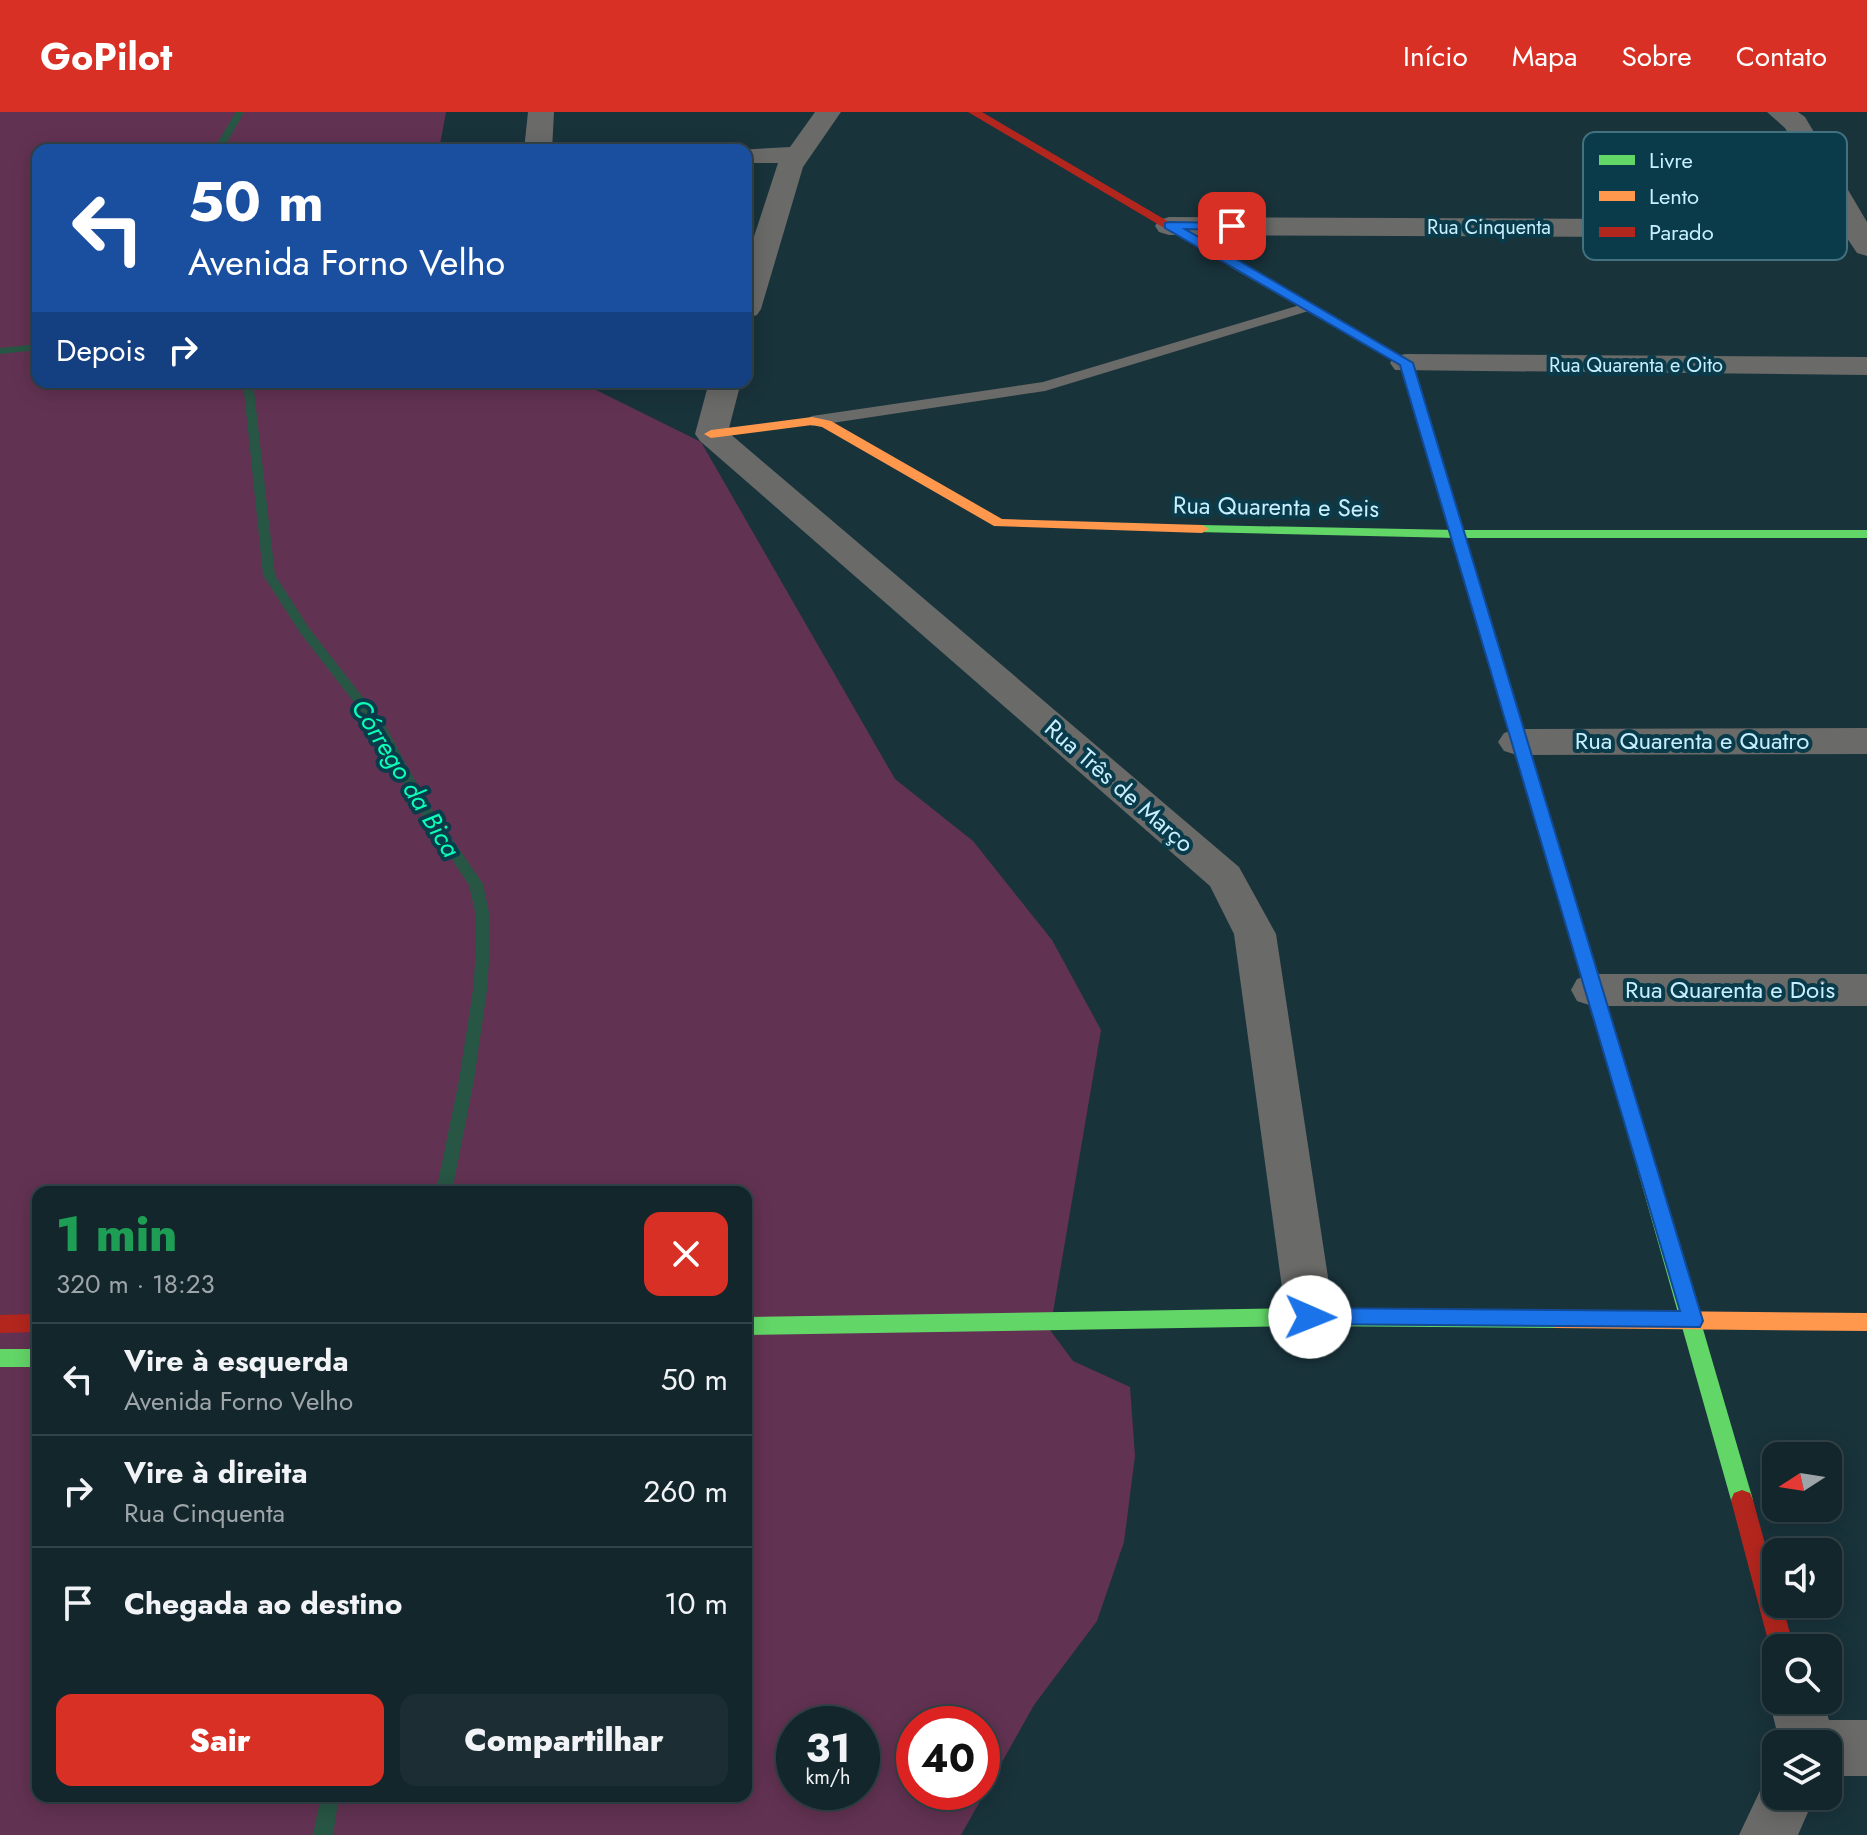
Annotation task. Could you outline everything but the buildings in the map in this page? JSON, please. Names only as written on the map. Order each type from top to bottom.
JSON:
[{"type":"street","points":[[538,144],[541,112]]},
{"type":"street","points":[[752,289],[789,167],[828,112]]},
{"type":"street","points":[[974,112],[1406,363],[1517,742],[1693,1321],[1778,1634]]},
{"type":"street","points":[[1780,112],[1796,123],[1801,132]]},
{"type":"street","points":[[752,155],[798,155]]},
{"type":"street","points":[[1847,212],[1862,238]]},
{"type":"street","name":"Rua Cinquenta","points":[[1169,226],[1583,233]]},
{"type":"street","name":"Rua Quarenta e Oito","points":[[1406,363],[1867,366]]},
{"type":"street","points":[[711,434],[723,388]]},
{"type":"street","name":"Rua Quarenta e Seis","points":[[711,434],[812,421],[835,428],[999,523],[1456,534],[1867,534]]},
{"type":"street","name":"Rua Três de Março","points":[[711,434],[1225,877],[1255,934],[1310,1317]]},
{"type":"street","name":"Rua Quarenta e Quatro","points":[[1517,742],[1867,741]]},
{"type":"street","name":"Rua Quarenta e Dois","points":[[1592,990],[1867,990]]},
{"type":"street","points":[[752,1326],[1310,1317],[1867,1322]]},
{"type":"street","points":[[0,1324],[32,1323]]},
{"type":"street","points":[[0,1358],[32,1358]]},
{"type":"street","points":[[1842,1748],[1867,1748]]},
{"type":"street","points":[[1768,1835],[1780,1810]]},
{"type":"lane","points":[[812,421],[1045,386],[1310,306]]},
{"type":"shaded area","points":[[0,112],[446,112],[440,144],[32,144],[32,388],[592,388],[701,442],[895,779],[973,841],[1052,940],[1101,1030],[1050,1330],[1073,1361],[1130,1387],[1135,1456],[1124,1542],[1097,1621],[1034,1705],[1000,1766],[1000,1706],[896,1706],[896,1810],[975,1810],[961,1835],[0,1835]]},
{"type":"waterway","name":"Córrego da Bica","points":[[221,144],[240,112]]},
{"type":"waterway","points":[[0,351],[32,348]]},
{"type":"waterway","name":"Córrego da Bica","points":[[249,388],[269,575],[305,631],[382,730],[420,801],[476,884],[482,912],[480,990],[445,1186]]},
{"type":"waterway","name":"Córrego da Bica","points":[[323,1835],[329,1802]]},
{"type":"traffic: fast","points":[[1202,529],[1456,534],[1867,534]]},
{"type":"traffic: fast","points":[[1622,1083],[1742,1500]]},
{"type":"traffic: fast","points":[[752,1326],[1310,1317],[1555,1319]]},
{"type":"traffic: fast","points":[[0,1358],[32,1358]]},
{"type":"traffic: slow","points":[[1231,262],[1406,363],[1543,820]]},
{"type":"traffic: slow","points":[[711,434],[812,421],[826,424],[999,523],[1202,529]]},
{"type":"traffic: slow","points":[[1555,1319],[1867,1322]]},
{"type":"traffic: jam","points":[[974,112],[1231,262]]},
{"type":"traffic: jam","points":[[1543,820],[1622,1083]]},
{"type":"traffic: jam","points":[[0,1324],[32,1323]]},
{"type":"traffic: jam","points":[[1742,1500],[1778,1634]]},
{"type":"route","points":[[1232,226],[1169,226],[1406,363],[1517,742],[1693,1321],[1310,1317]]}]
